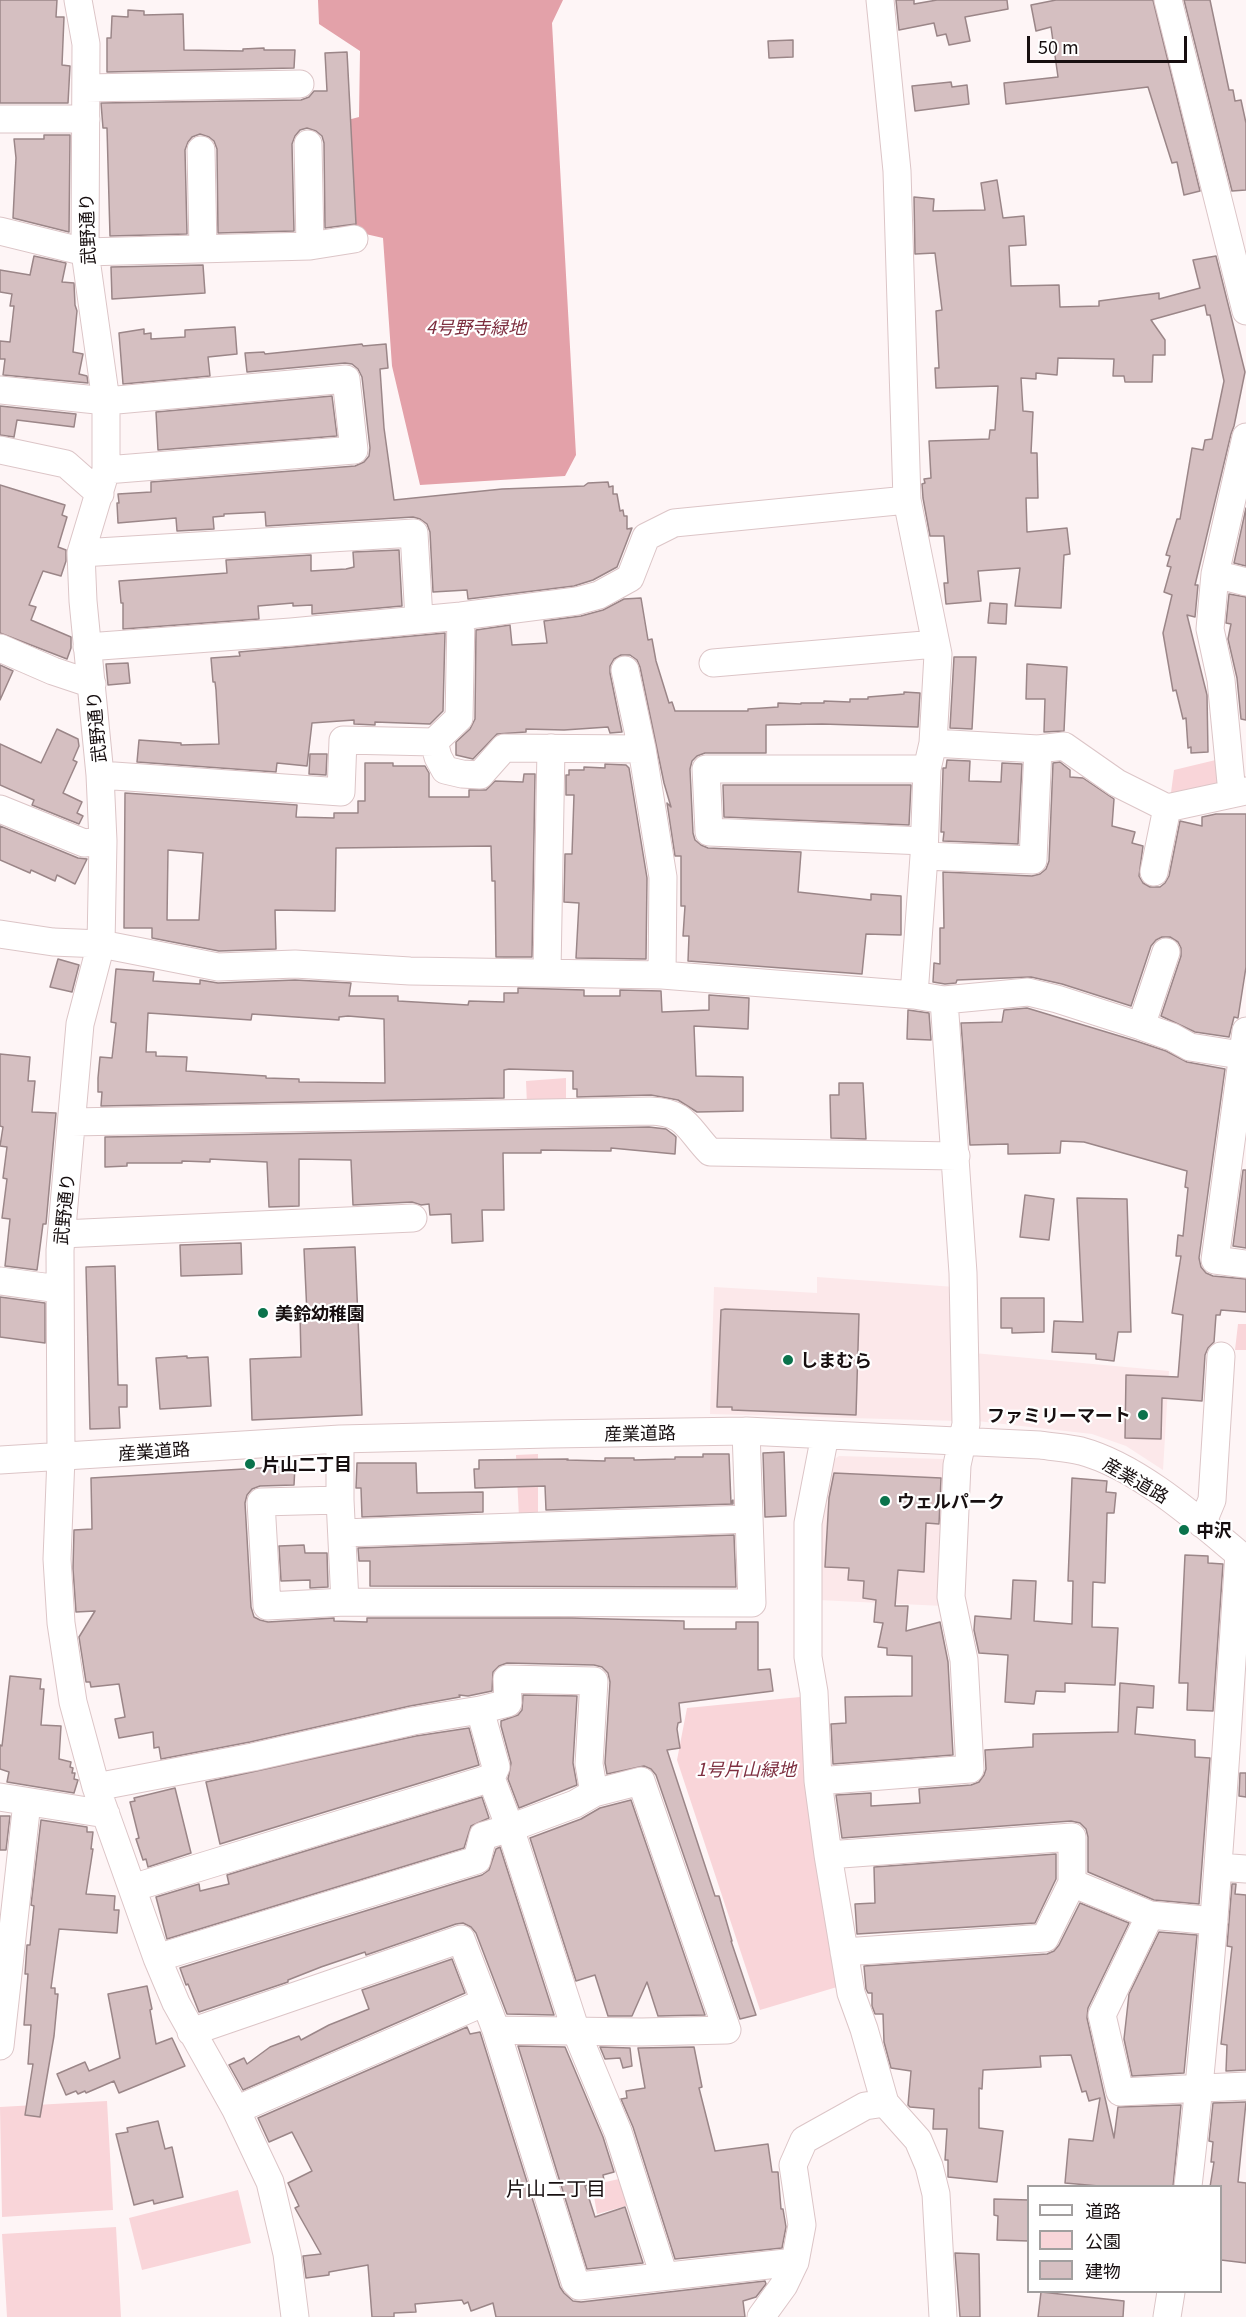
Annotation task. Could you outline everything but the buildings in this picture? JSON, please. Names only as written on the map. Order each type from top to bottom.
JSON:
[{"type":"street","name":"武野通り","points":[[78,0],[86,44],[85,252],[106,401],[103,482],[81,554],[87,647],[100,776],[103,841],[101,944],[80,1024],[74,1074],[59,1289],[61,1457],[57,1559],[61,1623],[73,1702],[96,1787],[157,1958],[176,2003],[236,2110],[270,2182],[285,2244],[295,2317]]},
{"type":"street","points":[[880,0],[897,171],[907,500],[938,654],[933,743],[927,769],[914,995]]},
{"type":"street","points":[[1168,0],[1246,311]]},
{"type":"street","points":[[86,88],[300,84]]},
{"type":"street","points":[[0,119],[86,118]]},
{"type":"street","points":[[308,144],[310,246]]},
{"type":"street","points":[[201,150],[203,249]]},
{"type":"street","points":[[0,231],[85,252],[310,246],[354,239]]},
{"type":"street","points":[[0,390],[106,401],[346,379],[354,450],[103,482],[66,464],[0,450]]},
{"type":"street","points":[[933,743],[1038,749],[1064,746],[1117,783],[1167,808],[1239,792],[1234,682],[1210,629],[1215,574],[1246,439]]},
{"type":"street","points":[[87,647],[419,620],[577,602],[599,595],[630,578],[646,537],[674,523],[907,500]]},
{"type":"street","points":[[81,554],[414,533],[419,620]]},
{"type":"street","points":[[1215,574],[1246,582]]},
{"type":"street","points":[[100,776],[341,792],[343,740],[435,742],[459,718],[460,616]]},
{"type":"street","points":[[713,663],[936,644]]},
{"type":"street","points":[[0,648],[53,671],[92,684]]},
{"type":"street","points":[[625,670],[642,749],[663,877],[662,975]]},
{"type":"street","points":[[435,742],[438,757],[445,770],[480,775],[504,748],[642,749]]},
{"type":"street","points":[[547,972],[551,748]]},
{"type":"street","points":[[927,769],[706,769],[709,832],[1033,860],[1038,749]]},
{"type":"street","points":[[1154,872],[1167,808]]},
{"type":"street","points":[[0,809],[84,843],[103,841]]},
{"type":"street","points":[[0,934],[52,942],[101,944],[218,967],[296,964],[411,971],[662,975],[914,995],[944,1000],[1028,992],[1141,1026],[1172,1037],[1190,1047],[1245,1048],[1215,1260],[1246,1263]]},
{"type":"street","points":[[1141,1026],[1166,952]]},
{"type":"street","points":[[818,1782],[970,1769],[964,1660],[951,1597],[957,1465],[966,1424],[966,1413],[963,1273],[944,1000]]},
{"type":"street","points":[[72,1122],[658,1111],[680,1117],[710,1152],[956,1156]]},
{"type":"street","points":[[62,1234],[413,1218]]},
{"type":"street","points":[[0,1281],[59,1289]]},
{"type":"street","points":[[1202,1524],[1212,1500],[1221,1356]]},
{"type":"street","points":[[340,1500],[261,1502],[267,1606],[345,1602],[752,1603],[746,1431]]},
{"type":"street","name":"産業道路","points":[[0,1460],[340,1439],[746,1431],[1040,1445],[1081,1452],[1121,1467],[1184,1509],[1242,1557]]},
{"type":"street","points":[[825,1435],[808,1523],[808,1657],[814,1692],[818,1782],[851,1993],[885,2103],[918,2140],[929,2166],[936,2194],[943,2317]]},
{"type":"street","points":[[340,1439],[340,1500],[345,1602]]},
{"type":"street","points":[[342,1533],[749,1519]]},
{"type":"street","points":[[1188,2185],[1200,2087],[1242,1557]]},
{"type":"street","points":[[96,1787],[253,1757],[413,1721],[508,1703],[507,1679],[594,1681],[589,1764],[594,1793]]},
{"type":"street","points":[[480,1710],[496,1767],[491,1778],[510,1828],[576,2031],[618,2132],[664,2277]]},
{"type":"street","points":[[132,1888],[491,1778]]},
{"type":"street","points":[[157,1958],[477,1860],[483,1836],[574,1804],[594,1793],[641,1781],[727,2030],[642,2032],[496,2030]]},
{"type":"street","points":[[0,1797],[106,1814]]},
{"type":"street","points":[[0,2046],[27,1802]]},
{"type":"street","points":[[828,1855],[1072,1837],[1072,1882],[1045,1938],[844,1952]]},
{"type":"street","points":[[1218,1867],[1246,1869]]},
{"type":"street","points":[[1072,1882],[1150,1914],[1214,1921]]},
{"type":"street","points":[[1150,1914],[1102,2015],[1120,2092],[1246,2086]]},
{"type":"street","points":[[191,2032],[461,1939],[496,2030],[575,2282],[579,2286],[795,2262]]},
{"type":"street","points":[[236,2110],[485,2002]]},
{"type":"street","points":[[761,2317],[784,2285],[795,2262],[802,2225],[793,2164],[804,2139],[865,2106],[885,2103]]},
{"type":"street","points":[[1167,2317],[1171,2293]]},
{"type":"shaded area","points":[[817,1277],[955,1287],[957,1421],[710,1414],[714,1287],[817,1293]]},
{"type":"shaded area","points":[[974,1353],[1169,1371],[1163,1470],[1126,1446],[1092,1434],[977,1421]]},
{"type":"shaded area","points":[[839,1456],[943,1459],[950,1464],[943,1606],[818,1600],[817,1524],[827,1464]]},
{"type":"green space","name":"4号野寺緑地","points":[[318,0],[563,0],[552,23],[576,455],[565,476],[420,485],[392,366],[383,238],[335,227],[340,122],[359,117],[360,51],[319,24]]},
{"type":"green space","points":[[1224,758],[1228,789],[1170,800],[1174,770]]},
{"type":"green space","points":[[566,1078],[566,1103],[527,1105],[526,1081]]},
{"type":"green space","points":[[1238,1324],[1246,1324],[1246,1350],[1235,1350]]},
{"type":"green space","points":[[538,1454],[538,1517],[519,1518],[516,1455]]},
{"type":"green space","name":"1号片山緑地","points":[[800,1697],[837,1987],[760,2010],[677,1760],[687,1708]]},
{"type":"green space","points":[[107,2101],[113,2210],[2,2217],[0,2107]]},
{"type":"green space","points":[[628,2177],[637,2203],[597,2214],[592,2185]]},
{"type":"green space","points":[[238,2190],[251,2243],[142,2270],[129,2218]]},
{"type":"green space","points":[[116,2227],[121,2317],[7,2317],[2,2234]]},
{"type":"place","name":"美鈴幼稚園","points":[[263,1313]]},
{"type":"place","name":"しまむら","points":[[788,1360]]},
{"type":"place","name":"ファミリーマート","points":[[1143,1415]]},
{"type":"place","name":"片山二丁目","points":[[250,1464]]},
{"type":"place","name":"ウェルパーク","points":[[885,1501]]},
{"type":"place","name":"中沢","points":[[1184,1530]]},
{"type":"district","name":"片山二丁目","points":[[556,2188]]}]
